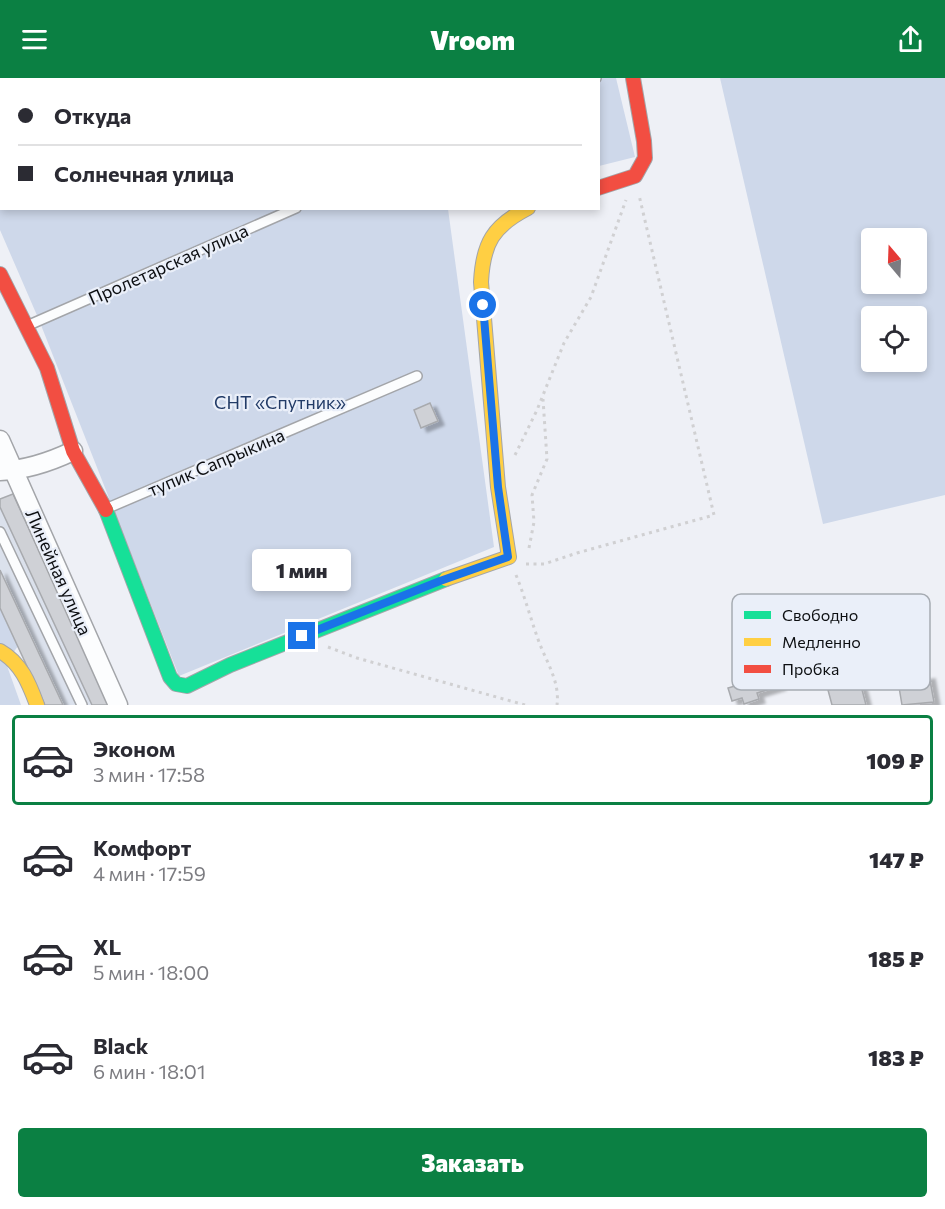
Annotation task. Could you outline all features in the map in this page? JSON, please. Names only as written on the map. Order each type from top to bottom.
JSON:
[{"type":"street","points":[[600,187],[634,176],[645,158],[633,78]]},
{"type":"street","points":[[0,274],[47,368],[73,451],[109,508],[170,677],[176,684],[187,686],[302,636],[508,557],[498,487],[482,264],[486,246],[495,230],[510,216],[524,210]]},
{"type":"street","name":"Линейная улица","points":[[0,440],[7,471],[118,705]]},
{"type":"street","points":[[7,471],[48,462],[73,451]]},
{"type":"street","points":[[0,651],[11,658],[20,669],[29,683],[37,705]]},
{"type":"lane","name":"Пролетарская улица","points":[[26,326],[291,210]]},
{"type":"lane","name":"тупик Сапрыкина","points":[[109,508],[417,376]]},
{"type":"lane","points":[[0,532],[82,705]]},
{"type":"path","points":[[512,460],[543,396],[564,343],[591,297],[634,176]]},
{"type":"path","points":[[508,557],[527,565],[544,564],[714,515],[634,176]]},
{"type":"path","points":[[527,565],[534,522],[532,495],[547,459],[543,396]]},
{"type":"path","points":[[508,557],[555,681],[558,694],[557,705]]},
{"type":"path","points":[[302,636],[357,658],[525,705]]},
{"type":"shaded area","points":[[13,494],[110,705],[45,705],[0,608],[0,499]]},
{"type":"green space","name":"СНТ «Спутник»","points":[[600,78],[616,78],[635,157],[600,166]]},
{"type":"green space","points":[[720,78],[945,78],[945,495],[823,524]]},
{"type":"green space","name":"СНТ «Спутник»","points":[[0,210],[448,210],[494,547],[179,676],[39,320],[0,230]]},
{"type":"green space","points":[[0,608],[18,646],[6,663],[21,705],[0,705]]},
{"type":"building","points":[[430,403],[438,421],[421,428],[414,410]]},
{"type":"building","points":[[13,494],[110,705],[92,705],[0,507],[0,499]]},
{"type":"building","points":[[0,570],[63,705],[45,705],[0,608]]},
{"type":"building","points":[[930,680],[934,702],[902,705],[900,690],[930,690]]},
{"type":"building","points":[[728,688],[767,690],[757,693],[759,699],[744,704],[742,698],[732,701]]},
{"type":"building","points":[[828,690],[862,690],[866,705],[832,705]]},
{"type":"traffic: fast","points":[[106,510],[170,677],[176,684],[187,686],[230,665],[446,579]]},
{"type":"traffic: slow","points":[[446,579],[509,557],[498,487],[481,282],[484,257],[492,237],[506,222],[525,210]]},
{"type":"traffic: slow","points":[[0,651],[14,661],[19,668],[37,705]]},
{"type":"traffic: jam","points":[[600,187],[635,176],[645,158],[633,78]]},
{"type":"traffic: jam","points":[[0,274],[47,368],[73,451],[106,510]]},
{"type":"route","points":[[302,636],[440,581],[508,557],[498,487],[483,305]]}]
